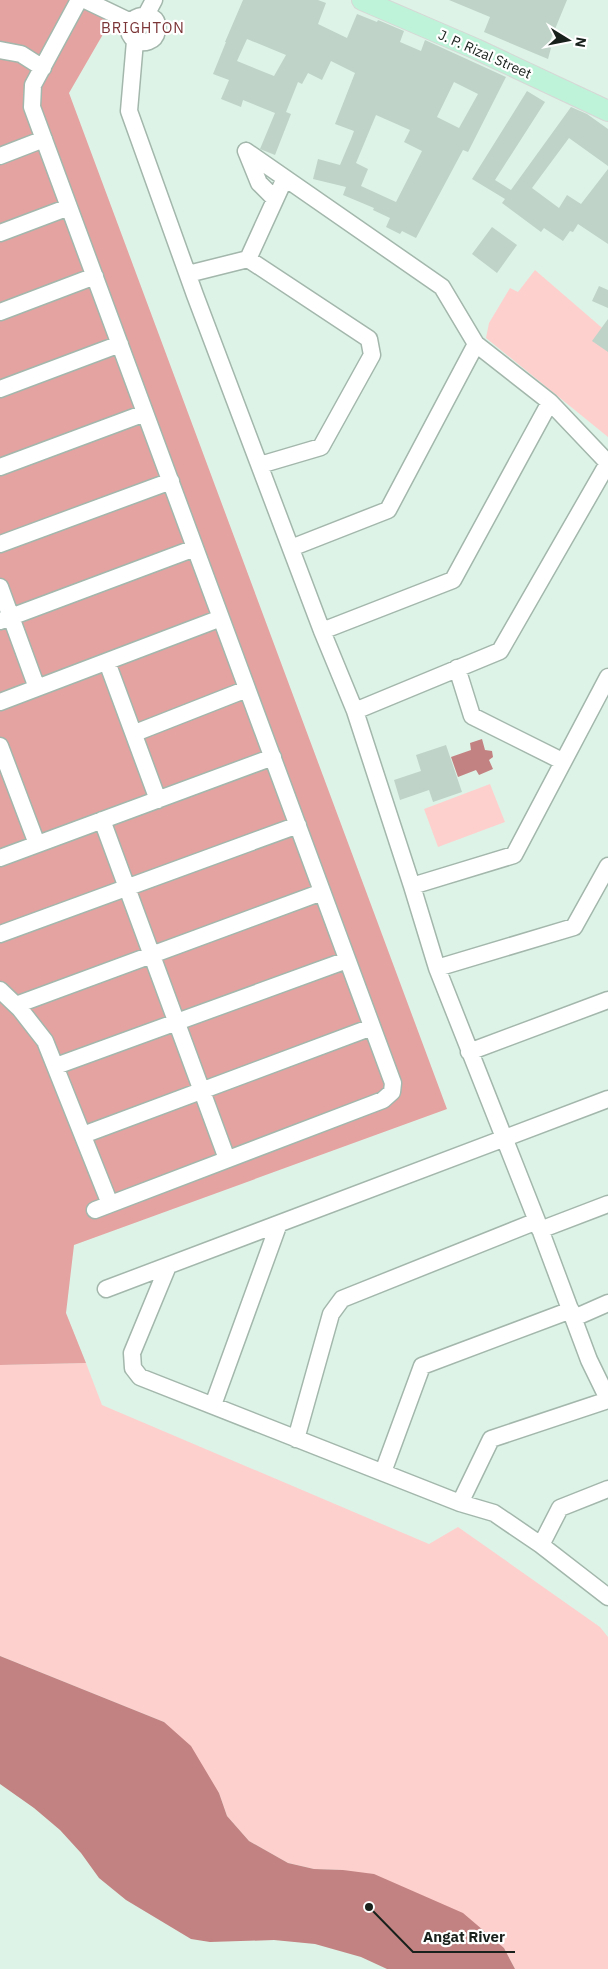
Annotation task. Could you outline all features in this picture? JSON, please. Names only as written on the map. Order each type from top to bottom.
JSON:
[{"type":"main road","name":"J. P. Rizal Street","points":[[362,0],[476,48],[608,111]]},
{"type":"street","points":[[0,990],[16,1005],[46,1041],[83,1136],[102,1207],[387,1097],[392,1092],[393,1083],[32,107],[33,85],[79,0]]},
{"type":"street","points":[[85,0],[138,19],[156,22],[156,36],[149,42],[135,41]]},
{"type":"street","points":[[154,0],[138,19],[130,33],[135,41],[129,111],[322,631],[355,711],[412,886],[436,968],[539,1226],[589,1360],[608,1400],[490,1439],[460,1503]]},
{"type":"street","points":[[0,50],[21,54],[43,68]]},
{"type":"street","points":[[0,156],[44,139]]},
{"type":"street","points":[[274,198],[259,183],[246,151],[442,287],[476,344],[550,402],[608,463],[500,652],[355,711]]},
{"type":"street","points":[[248,259],[274,198],[285,178]]},
{"type":"street","points":[[0,233],[69,207]]},
{"type":"street","points":[[188,274],[248,259],[369,339],[372,355],[321,447],[260,466]]},
{"type":"street","points":[[0,312],[95,276]]},
{"type":"street","points":[[0,389],[120,344]]},
{"type":"street","points":[[291,548],[388,510],[476,344]]},
{"type":"street","points":[[322,631],[453,580],[550,402]]},
{"type":"street","points":[[0,467],[145,413]]},
{"type":"street","points":[[0,544],[170,481]]},
{"type":"street","points":[[5,619],[195,548]]},
{"type":"street","points":[[0,587],[5,619],[37,688]]},
{"type":"street","points":[[0,702],[221,618]]},
{"type":"street","points":[[107,662],[158,800]]},
{"type":"street","points":[[457,668],[472,716],[562,761]]},
{"type":"street","points":[[412,886],[514,855],[608,677]]},
{"type":"street","points":[[134,733],[247,689]]},
{"type":"street","points":[[0,746],[6,778],[37,844]]},
{"type":"street","points":[[0,858],[273,757]]},
{"type":"street","points":[[102,820],[227,1159]]},
{"type":"street","points":[[0,934],[298,825]]},
{"type":"street","points":[[436,968],[574,927],[608,866]]},
{"type":"street","points":[[16,1005],[322,892]]},
{"type":"street","points":[[56,1066],[347,960]]},
{"type":"street","points":[[469,1052],[608,1000]]},
{"type":"street","points":[[83,1136],[372,1027]]},
{"type":"street","points":[[106,1289],[278,1226],[608,1099]]},
{"type":"street","points":[[296,1439],[331,1314],[342,1299],[539,1226],[608,1204]]},
{"type":"street","points":[[214,1405],[278,1226]]},
{"type":"street","points":[[168,1266],[132,1353],[133,1368],[140,1377],[460,1503],[494,1514],[541,1545],[608,1596]]},
{"type":"street","points":[[383,1472],[422,1366],[608,1303]]},
{"type":"street","points":[[541,1545],[560,1508],[608,1489]]},
{"type":"shaded area","points":[[0,0],[76,0],[125,22],[117,33],[106,29],[69,93],[447,1109],[74,1245],[66,1313],[86,1363],[0,1365]]},
{"type":"shaded area","points":[[535,270],[608,333],[608,437],[486,338],[489,323],[510,288],[518,292]]},
{"type":"shaded area","points":[[482,739],[485,750],[492,751],[493,757],[489,760],[493,769],[479,775],[476,770],[458,777],[451,757],[471,750],[470,743]]},
{"type":"shaded area","points":[[490,784],[505,822],[438,847],[424,809]]},
{"type":"shaded area","points":[[86,1363],[102,1405],[429,1544],[458,1527],[600,1627],[608,1637],[608,1969],[515,1969],[504,1948],[343,1870],[314,1869],[288,1863],[249,1841],[227,1816],[219,1793],[164,1722],[0,1656],[0,1365]]},
{"type":"shaded area","points":[[0,1656],[164,1722],[191,1746],[219,1793],[227,1816],[249,1841],[288,1863],[314,1869],[374,1874],[463,1913],[504,1948],[515,1969],[387,1969],[361,1957],[315,1944],[274,1940],[210,1942],[191,1939],[126,1900],[99,1878],[81,1853],[60,1830],[34,1808],[0,1784]]},
{"type":"building","points":[[243,0],[318,0],[326,3],[318,24],[347,38],[357,14],[377,22],[378,20],[404,31],[400,42],[421,51],[425,40],[506,77],[468,152],[463,150],[416,238],[402,231],[400,234],[386,227],[390,218],[373,210],[374,208],[343,195],[346,187],[313,179],[318,159],[340,165],[351,139],[354,131],[335,124],[355,73],[331,61],[322,80],[308,73],[302,84],[298,82],[286,112],[291,114],[275,155],[260,149],[275,113],[243,100],[241,107],[221,99],[229,80],[213,74]],"holes":[[[247,39],[286,55],[274,76],[237,61]],[[454,82],[478,94],[459,128],[437,117]],[[376,115],[410,130],[404,142],[422,151],[396,202],[361,186],[368,169],[356,163]]]},
{"type":"building","points":[[449,0],[567,0],[548,46],[551,48],[548,59],[484,32],[490,17]]},
{"type":"building","points":[[527,91],[545,102],[495,180],[511,190],[571,107],[587,114],[608,129],[608,166],[569,138],[532,188],[559,208],[567,195],[581,204],[608,169],[608,244],[578,224],[573,232],[570,231],[563,241],[544,228],[541,232],[502,203],[505,199],[472,179]]},
{"type":"building","points":[[492,227],[517,245],[497,273],[472,254]]},
{"type":"building","points":[[599,286],[608,290],[608,308],[592,301]]},
{"type":"building","points":[[608,319],[608,352],[592,341]]},
{"type":"building","points":[[446,745],[462,792],[433,802],[429,790],[400,800],[394,780],[421,771],[416,755]]},
{"type":"place","name":"Angat River","points":[[369,1907]]},
{"type":"district","name":"BRIGHTON","points":[[143,28]]}]
